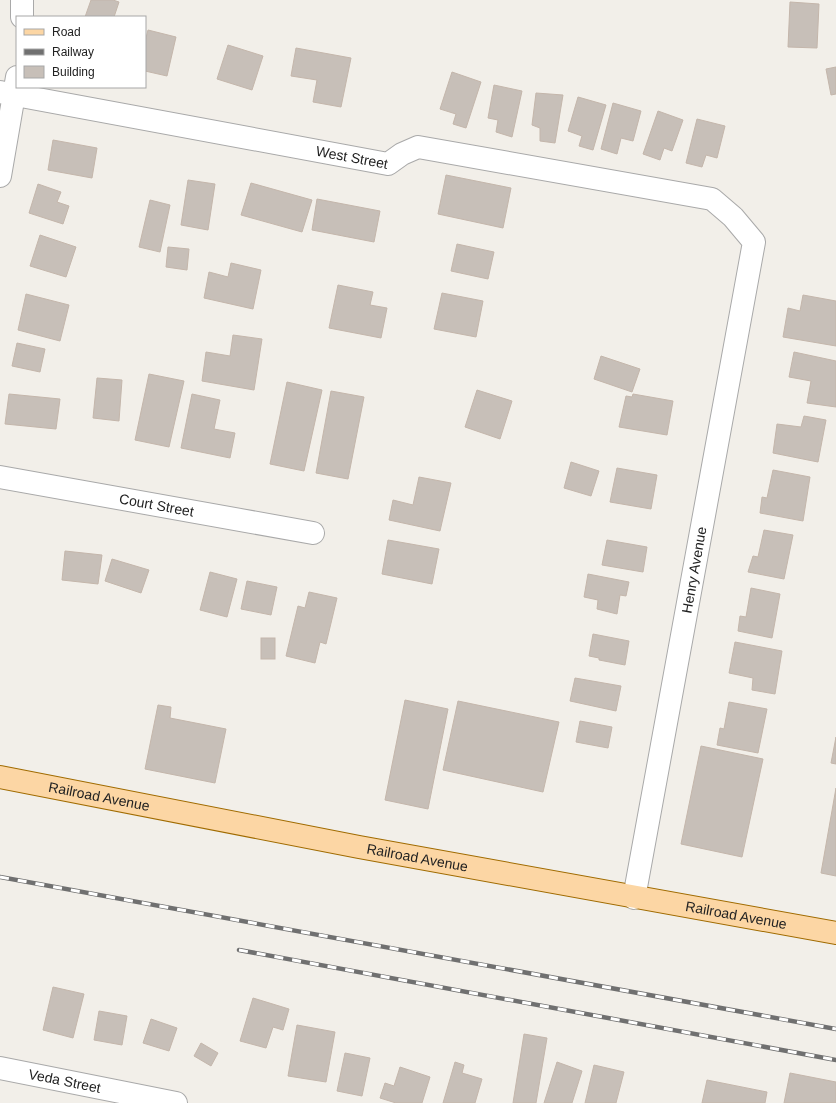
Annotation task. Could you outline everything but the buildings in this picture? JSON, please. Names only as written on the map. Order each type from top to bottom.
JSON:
[{"type":"main road","name":"Railroad Avenue","points":[[0,777],[359,847],[836,934]]},
{"type":"street","points":[[22,0],[22,16]]},
{"type":"street","points":[[0,176],[10,88]]},
{"type":"street","name":"West Street","points":[[10,88],[388,164],[402,154],[418,147],[712,199],[734,217],[754,242]]},
{"type":"street","name":"Henry Avenue","points":[[634,898],[754,242]]},
{"type":"street","name":"Court Street","points":[[0,477],[313,533]]},
{"type":"street","name":"Veda Street","points":[[0,1068],[176,1103]]},
{"type":"railway","points":[[0,877],[836,1029]]},
{"type":"railway","points":[[239,950],[836,1060]]}]
